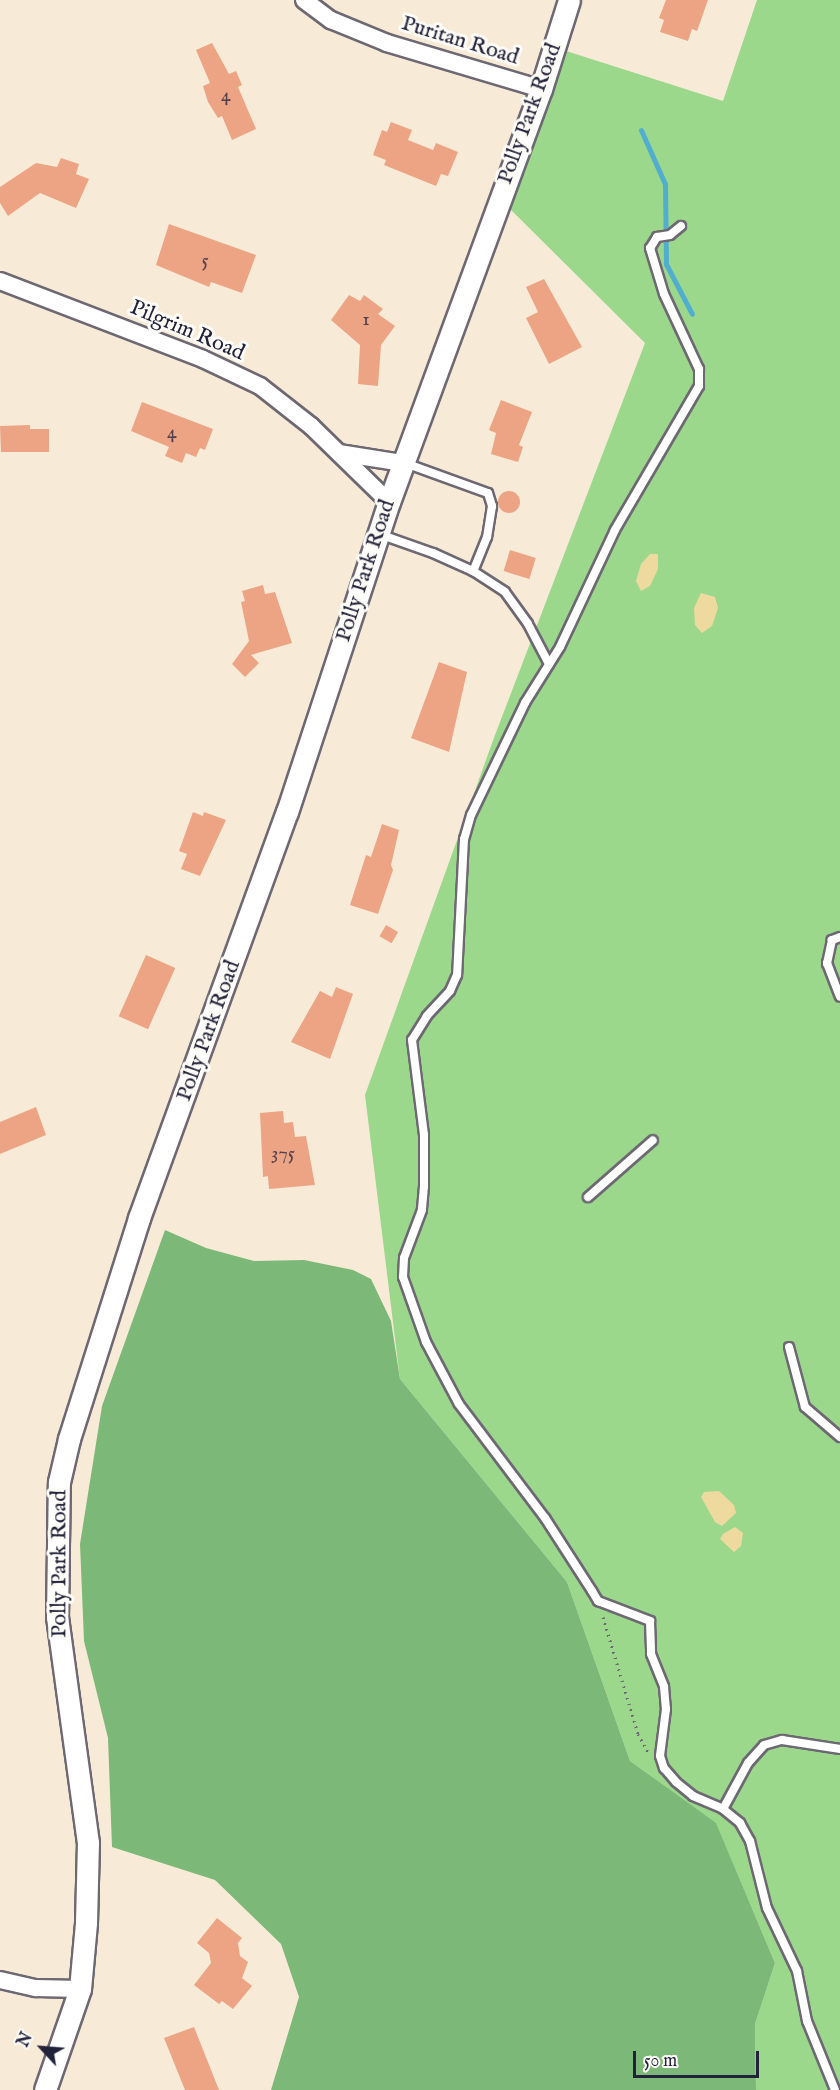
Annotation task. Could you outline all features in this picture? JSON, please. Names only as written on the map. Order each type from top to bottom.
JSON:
[{"type":"street","name":"Puritan Road","points":[[304,0],[331,20],[387,42],[541,89]]},
{"type":"street","name":"Polly Park Road","points":[[45,2090],[80,1989],[88,1842],[57,1617],[58,1482],[139,1218],[287,812],[389,502],[541,89],[569,0]]},
{"type":"street","name":"Pilgrim Road","points":[[0,280],[203,359],[260,386],[339,453],[389,502]]},
{"type":"street","points":[[339,453],[403,463]]},
{"type":"street","points":[[0,1980],[36,1988],[80,1989]]},
{"type":"lane","points":[[681,226],[670,235],[657,237],[650,248],[664,294],[699,369],[699,386],[615,530],[549,664],[485,780],[471,814],[464,839],[458,975],[450,990],[427,1016],[412,1040],[424,1135],[424,1185],[422,1210],[404,1258],[403,1277],[426,1342],[459,1404],[545,1518],[598,1600],[650,1621],[651,1654],[664,1688],[666,1709],[660,1756],[664,1768],[693,1796],[723,1809],[740,1823],[750,1840],[767,1908],[797,1971],[807,2020],[835,2090]]},
{"type":"lane","points":[[403,463],[488,493],[492,506],[487,537],[473,571]]},
{"type":"lane","points":[[378,534],[473,571],[505,592],[528,624],[549,664]]},
{"type":"lane","points":[[840,930],[827,963],[840,997]]},
{"type":"lane","points":[[588,1197],[653,1140]]},
{"type":"lane","points":[[789,1347],[805,1407],[840,1437]]},
{"type":"lane","points":[[723,1809],[748,1763],[765,1745],[782,1740],[840,1749]]},
{"type":"path","points":[[598,1600],[638,1734],[664,1768]]},
{"type":"green space","points":[[757,0],[840,0],[840,2090],[756,2090],[755,2024],[775,1963],[716,1824],[630,1761],[567,1582],[400,1379],[365,1095],[495,735],[645,343],[506,205],[563,50],[723,101]]},
{"type":"green space","points":[[165,1230],[206,1248],[254,1261],[304,1260],[353,1270],[371,1279],[391,1321],[400,1379],[567,1582],[630,1761],[716,1823],[775,1963],[755,2024],[756,2090],[271,2090],[299,1997],[281,1944],[215,1880],[112,1847],[108,1738],[84,1641],[80,1544],[102,1406]]},
{"type":"sand","points":[[650,554],[658,554],[658,569],[650,586],[641,591],[636,581],[641,564]]},
{"type":"sand","points":[[701,593],[715,597],[718,608],[712,626],[702,633],[695,625],[694,608]]},
{"type":"sand","points":[[719,1491],[734,1505],[736,1513],[722,1526],[715,1522],[701,1497],[704,1492]]},
{"type":"sand","points":[[735,1527],[743,1533],[741,1546],[734,1552],[720,1539],[723,1534]]},
{"type":"building","points":[[666,0],[708,0],[697,31],[692,29],[688,41],[660,32],[664,20],[659,18]]},
{"type":"building","points":[[212,43],[229,74],[236,71],[242,85],[238,87],[256,129],[232,140],[222,116],[218,118],[208,102],[203,86],[210,83],[196,50]]},
{"type":"building","points":[[391,122],[412,130],[408,140],[433,150],[436,143],[458,152],[448,176],[441,174],[436,186],[384,165],[386,160],[373,155],[382,130],[387,132]]},
{"type":"building","points":[[61,158],[79,164],[76,174],[89,179],[76,208],[40,193],[8,216],[0,203],[0,187],[36,163],[57,167]]},
{"type":"building","points":[[169,224],[256,255],[242,293],[211,282],[209,287],[156,265]]},
{"type":"building","points":[[544,279],[582,347],[549,364],[526,318],[538,312],[526,287]]},
{"type":"building","points":[[349,295],[360,301],[364,295],[383,309],[378,314],[395,326],[381,345],[378,386],[358,384],[360,345],[331,320]]},
{"type":"building","points":[[501,400],[532,412],[519,445],[523,447],[518,462],[491,454],[496,433],[489,430]]},
{"type":"building","points":[[142,402],[213,429],[205,450],[200,448],[196,457],[186,453],[182,463],[165,456],[169,447],[131,431]]},
{"type":"building","points":[[30,425],[30,429],[49,429],[49,452],[1,452],[0,426]]},
{"type":"building","points":[[509,491],[517,494],[520,502],[517,510],[509,513],[501,510],[498,502],[501,494]]},
{"type":"building","points":[[510,550],[536,558],[529,579],[504,571]]},
{"type":"building","points":[[263,585],[265,594],[275,592],[292,643],[251,655],[259,663],[245,677],[232,664],[249,641],[241,602],[245,601],[242,591]]},
{"type":"building","points":[[439,662],[467,672],[449,752],[411,738]]},
{"type":"building","points":[[193,812],[203,816],[204,812],[226,820],[200,876],[181,869],[187,854],[179,851]]},
{"type":"building","points":[[382,824],[399,830],[391,865],[393,870],[378,914],[350,905],[366,855],[371,857]]},
{"type":"building","points":[[386,925],[398,932],[392,943],[380,936]]},
{"type":"building","points":[[146,955],[175,968],[148,1029],[119,1016]]},
{"type":"building","points":[[336,987],[353,994],[330,1059],[291,1042],[320,991],[332,997]]},
{"type":"building","points":[[36,1107],[46,1135],[0,1154],[0,1122]]},
{"type":"building","points":[[283,1111],[284,1123],[293,1122],[295,1137],[306,1136],[315,1185],[269,1189],[268,1176],[263,1177],[260,1113]]},
{"type":"building","points":[[217,1918],[242,1938],[238,1943],[240,1956],[248,1962],[242,1978],[252,1986],[233,2009],[222,2001],[219,2004],[194,1985],[211,1963],[209,1953],[197,1943]]},
{"type":"building","points":[[194,2027],[219,2090],[185,2090],[164,2038]]},
{"type":"waterway","points":[[641,130],[665,184],[666,264],[692,314]]}]
